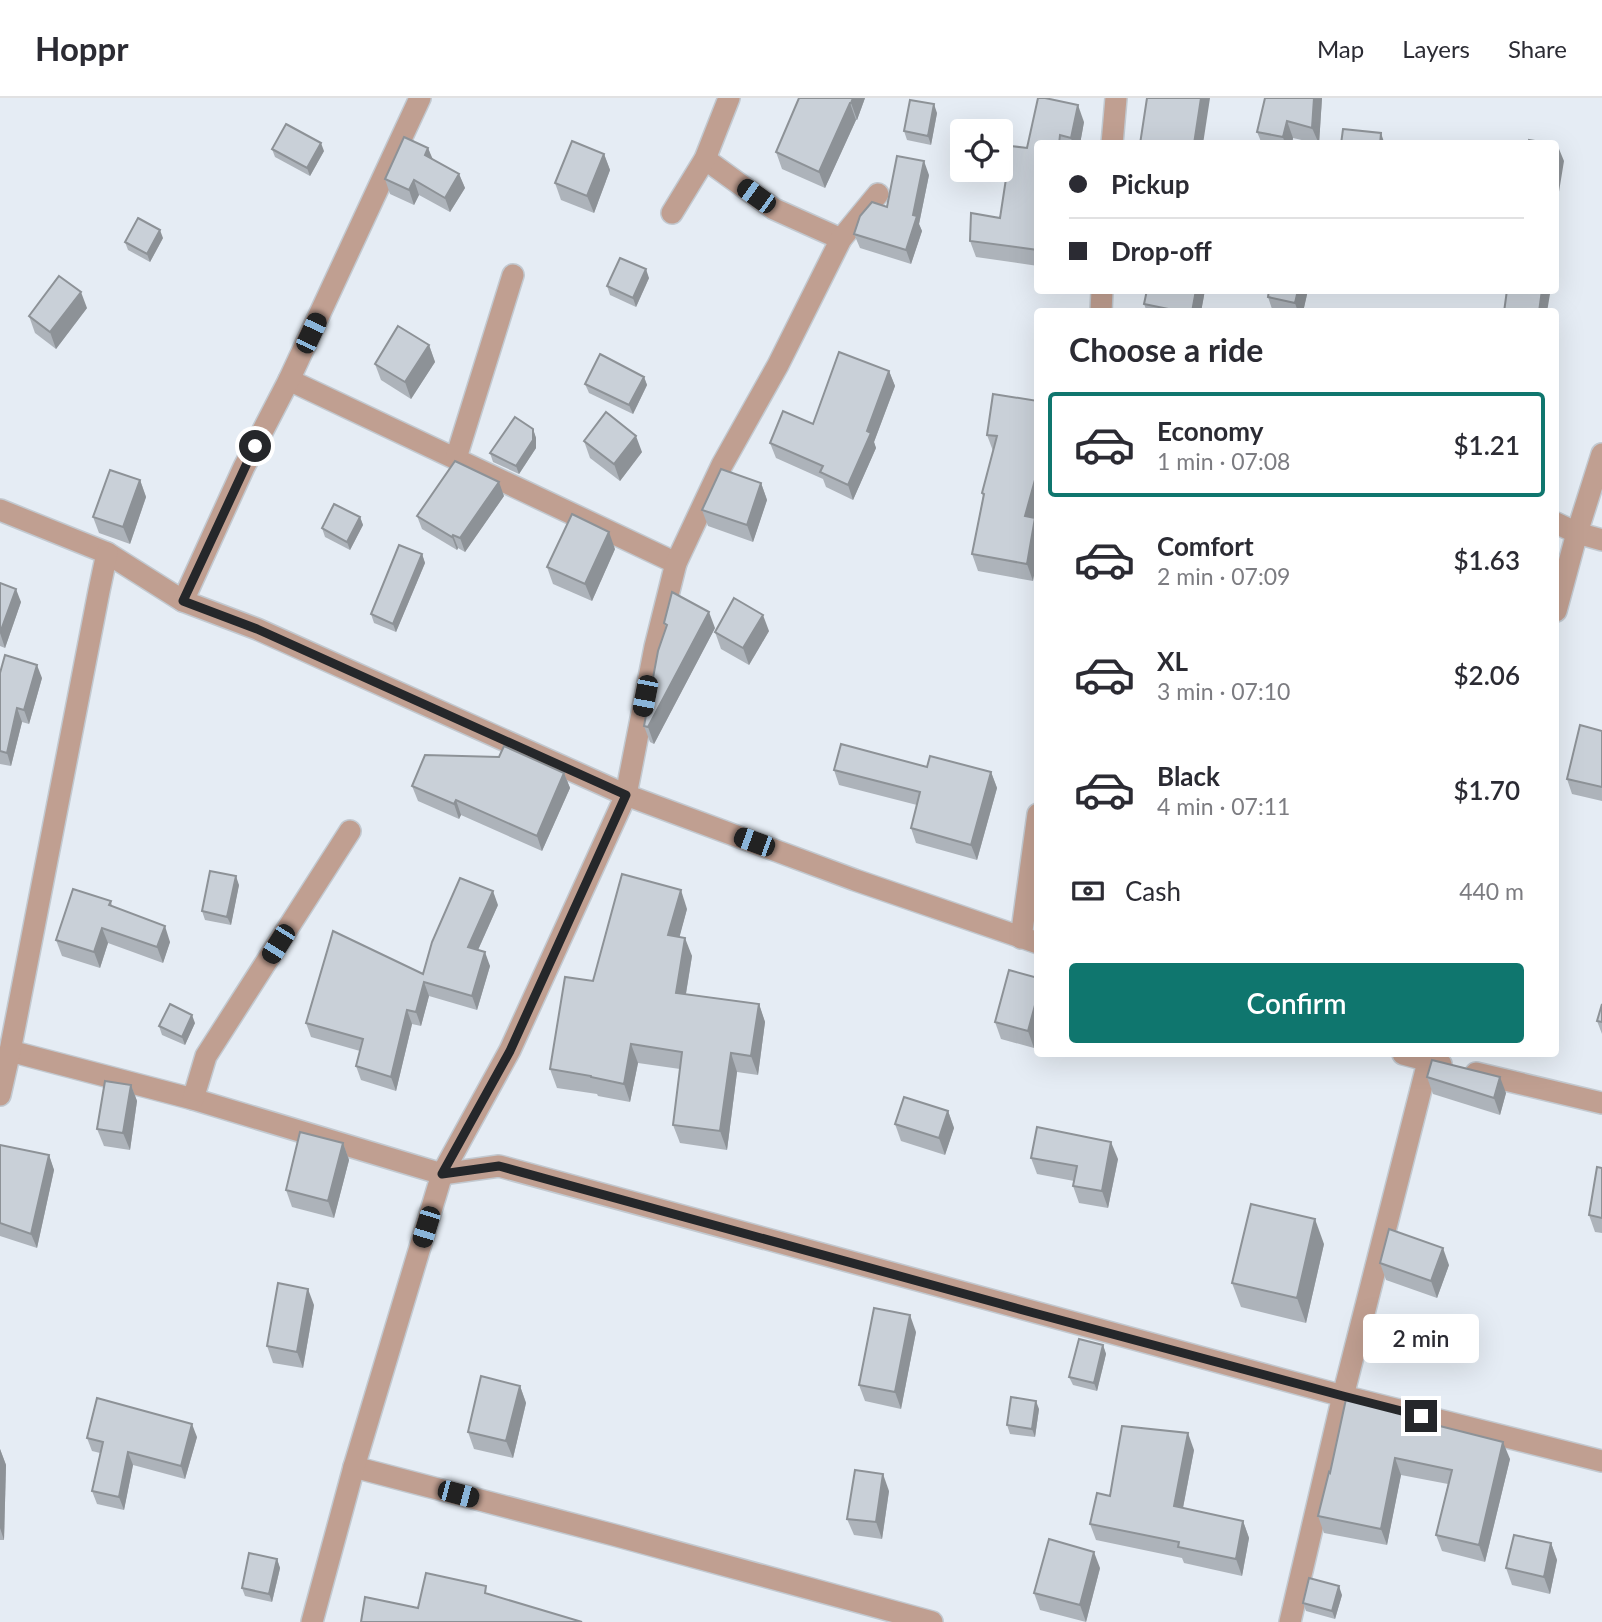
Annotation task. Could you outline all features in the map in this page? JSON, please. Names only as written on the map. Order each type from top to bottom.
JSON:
[{"type":"street","points":[[183,601],[420,98]]},
{"type":"street","points":[[672,213],[705,159],[729,98]]},
{"type":"street","points":[[1112,140],[1116,98]]},
{"type":"street","points":[[705,159],[774,209],[841,239]]},
{"type":"street","points":[[312,1622],[354,1467],[442,1174],[510,1051],[626,795],[655,647],[676,563],[722,465],[778,365],[841,239],[878,194]]},
{"type":"street","points":[[456,458],[513,275]]},
{"type":"street","points":[[289,380],[676,563]]},
{"type":"street","points":[[1559,600],[1602,454]]},
{"type":"street","points":[[0,510],[107,552],[183,601],[257,629],[626,795],[855,880],[1030,940],[1034,877]]},
{"type":"street","points":[[1559,524],[1602,540]]},
{"type":"street","points":[[0,1095],[107,552]]},
{"type":"street","points":[[193,1099],[206,1056],[350,831]]},
{"type":"street","points":[[10,1051],[193,1099],[442,1174],[499,1166],[1343,1396],[1602,1461]]},
{"type":"street","points":[[1290,1622],[1343,1396],[1429,1057],[1602,1103]]},
{"type":"street","points":[[354,1467],[932,1622]]},
{"type":"building","points":[[799,98],[853,98],[819,172],[776,152]]},
{"type":"building","points":[[1038,98],[1078,105],[1071,138],[1060,135],[1059,140],[1034,140],[1034,249],[970,241],[971,213],[1000,218],[1006,182],[1013,182],[1013,146],[1027,148]]},
{"type":"building","points":[[1147,98],[1201,98],[1195,140],[1141,140]]},
{"type":"building","points":[[1265,98],[1314,98],[1312,128],[1287,121],[1283,137],[1257,132]]},
{"type":"building","points":[[910,100],[934,104],[928,136],[904,131]]},
{"type":"building","points":[[286,124],[321,143],[307,168],[272,149]]},
{"type":"building","points":[[1343,129],[1381,133],[1380,140],[1342,140]]},
{"type":"building","points":[[404,137],[428,148],[425,155],[459,174],[445,198],[414,180],[409,190],[385,179]]},
{"type":"building","points":[[572,141],[604,154],[587,196],[555,183]]},
{"type":"building","points":[[897,156],[924,161],[913,215],[917,216],[906,250],[854,234],[860,216],[872,202],[887,207]]},
{"type":"building","points":[[138,218],[160,230],[147,254],[125,242]]},
{"type":"building","points":[[620,258],[646,269],[633,298],[607,286]]},
{"type":"building","points":[[59,276],[81,292],[50,332],[29,316]]},
{"type":"building","points":[[1146,294],[1195,294],[1193,308],[1164,308],[1144,304]]},
{"type":"building","points":[[1268,294],[1297,294],[1295,303],[1268,297]]},
{"type":"building","points":[[1506,294],[1541,294],[1540,308],[1505,308]]},
{"type":"building","points":[[398,326],[429,345],[405,382],[375,364]]},
{"type":"building","points":[[839,352],[889,371],[867,431],[871,433],[848,485],[820,472],[823,466],[770,443],[783,411],[813,424]]},
{"type":"building","points":[[600,354],[644,377],[629,405],[585,384]]},
{"type":"building","points":[[993,394],[1034,400],[1034,483],[1025,516],[1034,518],[1034,524],[1027,564],[972,554],[984,494],[982,493],[997,436],[987,435]]},
{"type":"building","points":[[606,412],[636,436],[614,464],[584,441]]},
{"type":"building","points":[[515,417],[533,429],[533,440],[516,466],[490,453]]},
{"type":"building","points":[[455,461],[499,482],[460,538],[453,535],[452,537],[417,516]]},
{"type":"building","points":[[721,469],[761,483],[747,525],[702,510]]},
{"type":"building","points":[[110,470],[140,480],[123,527],[93,517]]},
{"type":"building","points":[[334,504],[360,517],[347,542],[322,528]]},
{"type":"building","points":[[572,514],[609,532],[585,584],[547,567]]},
{"type":"building","points":[[399,545],[422,554],[393,624],[371,614]]},
{"type":"building","points":[[0,583],[16,589],[0,633]]},
{"type":"building","points":[[672,592],[709,612],[648,727],[644,726]]},
{"type":"building","points":[[734,598],[763,615],[743,648],[715,632]]},
{"type":"building","points":[[5,655],[37,665],[24,710],[17,708],[7,753],[0,751],[0,673]]},
{"type":"building","points":[[1580,725],[1602,731],[1602,787],[1567,779]]},
{"type":"building","points":[[841,744],[927,767],[930,756],[991,772],[971,845],[911,828],[920,792],[834,770]]},
{"type":"building","points":[[504,746],[564,773],[537,836],[456,800],[454,804],[412,786],[425,755],[499,757]]},
{"type":"building","points":[[210,871],[236,876],[227,917],[202,911]]},
{"type":"building","points":[[622,874],[681,890],[668,935],[685,938],[676,993],[759,1004],[751,1056],[731,1053],[720,1131],[673,1125],[682,1052],[631,1044],[624,1084],[550,1069],[565,977],[593,981]]},
{"type":"building","points":[[460,878],[493,891],[468,947],[485,952],[472,996],[424,982],[416,1012],[407,1010],[391,1077],[356,1066],[363,1039],[306,1023],[333,931],[423,974],[432,942]]},
{"type":"building","points":[[73,889],[111,901],[109,905],[165,926],[157,947],[102,928],[94,952],[56,940]]},
{"type":"building","points":[[1009,970],[1034,977],[1034,1009],[1028,1031],[995,1022]]},
{"type":"building","points":[[170,1004],[192,1015],[182,1037],[159,1026]]},
{"type":"building","points":[[1602,1004],[1602,1022],[1597,1021]]},
{"type":"building","points":[[1432,1060],[1500,1077],[1494,1098],[1427,1077]]},
{"type":"building","points":[[105,1081],[131,1085],[123,1133],[97,1129]]},
{"type":"building","points":[[904,1097],[948,1111],[939,1138],[895,1124]]},
{"type":"building","points":[[1037,1127],[1111,1142],[1102,1191],[1073,1186],[1077,1166],[1031,1158]]},
{"type":"building","points":[[300,1132],[343,1143],[328,1201],[286,1190]]},
{"type":"building","points":[[0,1145],[49,1155],[31,1234],[0,1223]]},
{"type":"building","points":[[1597,1167],[1602,1168],[1602,1218],[1589,1215]]},
{"type":"building","points":[[1251,1204],[1315,1219],[1297,1298],[1232,1283]]},
{"type":"building","points":[[1389,1229],[1443,1248],[1431,1281],[1380,1263]]},
{"type":"building","points":[[278,1283],[308,1289],[297,1352],[267,1346]]},
{"type":"building","points":[[874,1308],[910,1315],[895,1392],[859,1385]]},
{"type":"building","points":[[1079,1339],[1103,1345],[1094,1383],[1069,1377]]},
{"type":"building","points":[[481,1376],[520,1386],[506,1441],[468,1432]]},
{"type":"building","points":[[1011,1397],[1036,1401],[1032,1429],[1007,1425]]},
{"type":"building","points":[[97,1398],[192,1424],[181,1466],[128,1452],[119,1497],[92,1491],[103,1442],[87,1438]]},
{"type":"building","points":[[1346,1399],[1422,1415],[1420,1421],[1503,1442],[1479,1545],[1436,1535],[1452,1470],[1395,1458],[1381,1529],[1318,1516]]},
{"type":"building","points":[[1122,1426],[1188,1433],[1174,1506],[1243,1521],[1236,1559],[1178,1547],[1179,1542],[1090,1524],[1097,1493],[1110,1496]]},
{"type":"building","points":[[855,1470],[883,1474],[876,1522],[847,1519]]},
{"type":"building","points":[[1514,1535],[1551,1543],[1544,1577],[1506,1568]]},
{"type":"building","points":[[1049,1539],[1094,1552],[1080,1605],[1034,1593]]},
{"type":"building","points":[[249,1553],[277,1559],[269,1594],[242,1588]]},
{"type":"building","points":[[426,1573],[486,1586],[485,1593],[582,1622],[361,1622],[365,1597],[418,1608]]},
{"type":"building","points":[[1309,1578],[1339,1586],[1332,1611],[1303,1603]]},
{"type":"route","points":[[255,446],[183,601],[257,629],[626,795],[510,1051],[442,1174],[499,1166],[1421,1416]]}]
